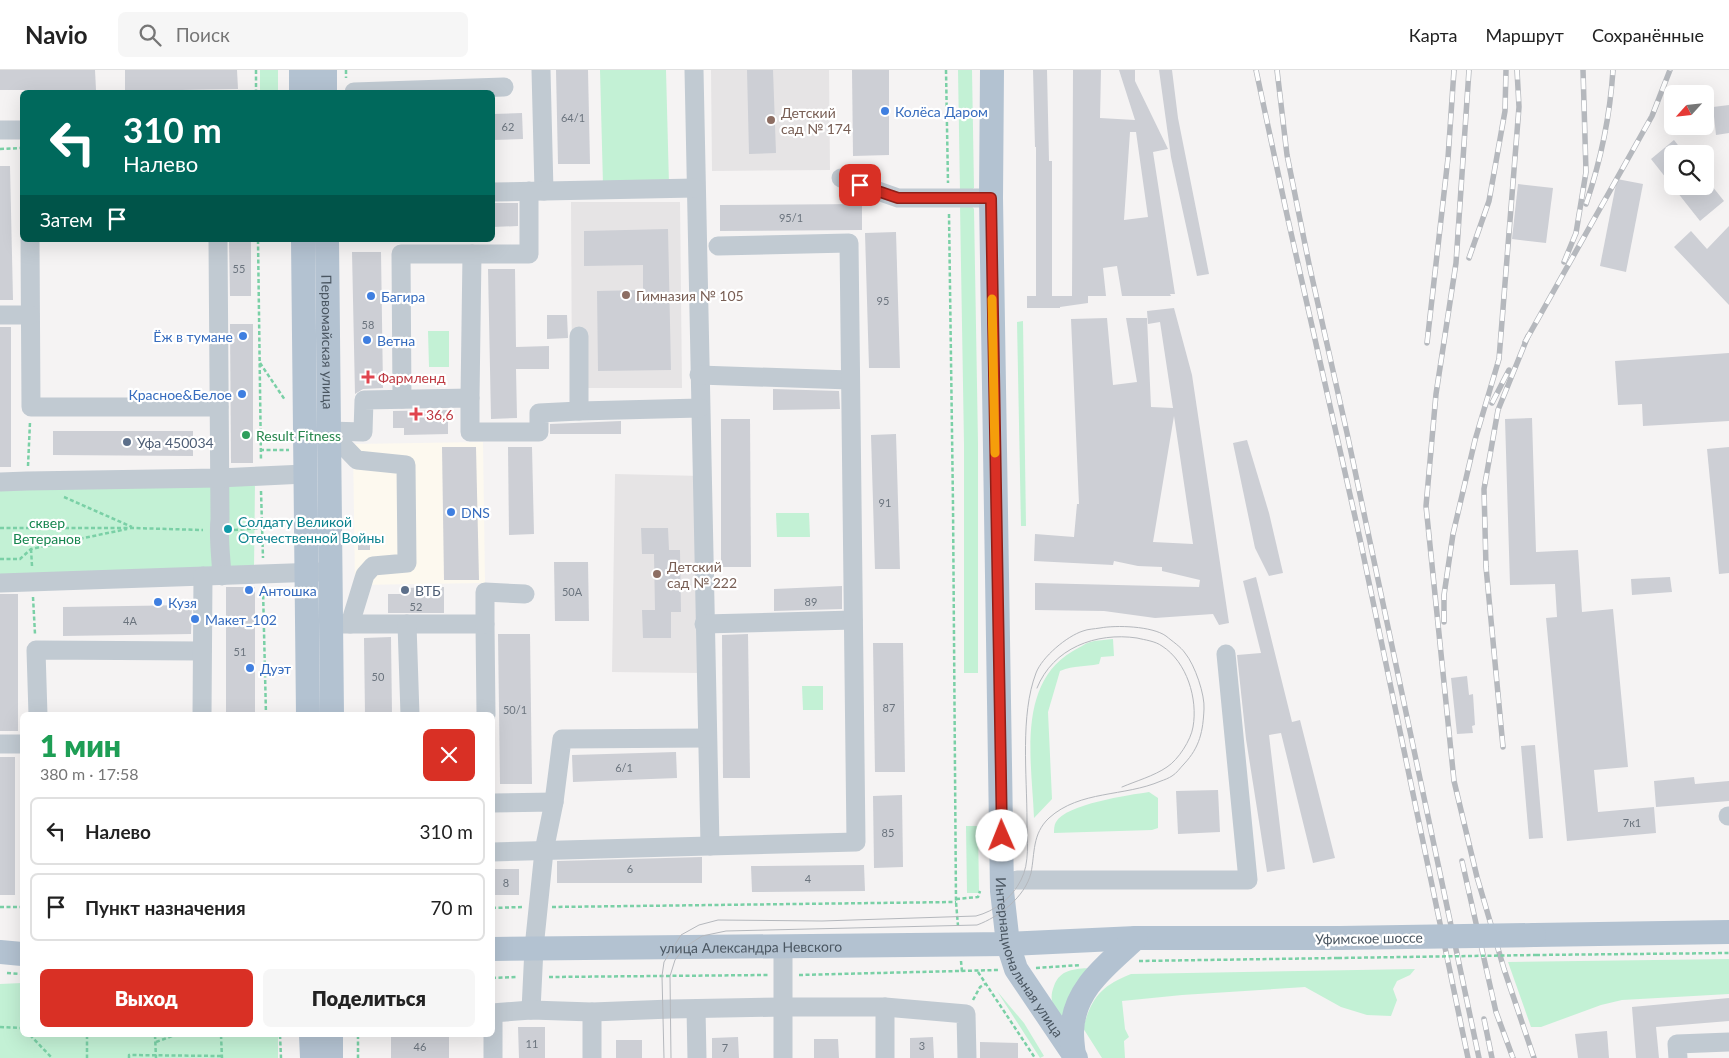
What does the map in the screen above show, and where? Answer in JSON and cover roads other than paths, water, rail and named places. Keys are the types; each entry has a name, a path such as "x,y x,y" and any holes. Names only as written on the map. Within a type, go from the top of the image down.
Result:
{"main road":[{"path":"301,70 301,90"},
{"path":"325,70 325,90"},
{"name":"Интернациональная улица","path":"992,70 991,198 1002,891 1008,944 1016,969 1075,1057"},
{"name":"Первомайская улица","path":"303,242 308,712"},
{"name":"Первомайская улица","path":"327,242 331,571 341,624 332,712"},
{"name":"Уфимское шоссе","path":"1008,944 1136,938 1339,948 1535,945 1729,932"},
{"path":"1075,1057 1072,1032 1075,1008 1082,992 1108,963 1136,938"},
{"name":"улица Александра Невского","path":"495,949 1008,944"},
{"path":"0,952 20,954"},
{"path":"312,1037 312,1058"},
{"path":"331,1037 331,1058"}],"street":[{"path":"402,399 401,254 529,254 537,191 541,70"},
{"path":"694,70 710,846"},
{"path":"414,90 504,87"},
{"path":"0,130 20,130"},
{"path":"841,178 898,198 991,198"},
{"path":"495,192 695,188"},
{"path":"30,242 31,407 219,407"},
{"path":"202,712 202,651 212,576 221,542 219,530 218,242"},
{"path":"495,852 856,842 849,243 718,246"},
{"path":"472,254 470,432 539,432 539,413 700,408"},
{"path":"0,315 30,315"},
{"path":"578,336 579,411"},
{"path":"699,375 850,380"},
{"path":"329,432 363,432 364,400 470,398"},
{"path":"329,432 357,460 406,465 406,563 373,566 365,575 341,624 484,624"},
{"path":"0,482 27,480 220,478 305,474"},
{"path":"0,583 331,571"},
{"path":"486,712 485,592 525,594"},
{"path":"704,624 853,620"},
{"path":"407,624 410,712"},
{"path":"38,712 36,650 202,651"},
{"path":"1017,880 1248,880 1226,654"},
{"path":"531,1010 534,948 544,851 554,802 562,739 707,738"},
{"path":"0,744 20,744"},
{"path":"495,803 554,802"},
{"path":"783,946 783,1058"},
{"path":"885,1007 885,1058"},
{"path":"495,1014 531,1010 592,1012 696,1008 885,1007 966,1014 967,1058"},
{"path":"696,1008 697,1058"},
{"path":"592,1012 592,1058"},
{"path":"493,1037 493,1058"},
{"path":"1678,1058 1677,1044 1729,1042"}],"tram line":[{"path":"664,1058 662,976 664,962 681,935 699,925 718,920 822,921 976,916 990,911 1013,893 1024,873 1027,859 1026,726 1031,690 1036,673 1044,660 1070,637 1087,630 1107,627 1143,628 1166,636 1179,646 1189,658 1196,672 1204,703 1201,732 1197,745 1189,758 1167,779 1132,790 1088,798 1061,809 1049,818 1037,837 1028,882 1010,905 994,917 977,925 726,931 702,936 685,947 675,960 670,976 671,1058"},
{"path":"1037,688 1044,674 1065,653 1078,646 1106,638 1137,638 1153,642 1162,646 1178,661 1189,682 1194,705 1193,727 1190,738 1180,755 1167,767 1151,776 1122,787"}],"railway":[{"path":"1256,70 1360,539 1468,1058"},
{"path":"1277,70 1287,155 1309,264 1347,433 1479,1058"},
{"path":"1427,343 1448,158 1454,70"},
{"path":"1469,70 1456,263 1436,394 1426,506 1454,781 1477,877 1504,969 1534,1058"},
{"path":"1469,258 1489,201 1505,111 1506,70"},
{"path":"1444,622 1444,595 1453,534 1475,440 1499,359 1519,107 1517,70"},
{"path":"1564,262 1576,233 1586,172 1583,70"},
{"path":"1586,204 1604,138 1613,70"},
{"path":"1525,342 1652,116 1670,70"},
{"path":"1503,747 1486,567 1484,489 1498,410 1528,336"},
{"path":"1492,403 1509,370"},
{"path":"1462,861 1496,1012 1513,1058"},
{"path":"1484,1019 1492,1058"}],"place":[{"name":"Колёса Даром","path":"885,111"},
{"name":"Детский сад № 174","path":"771,120"},
{"name":"Гимназия № 105","path":"626,295"},
{"name":"Багира","path":"371,296"},
{"name":"Ёж в тумане","path":"243,336"},
{"name":"Ветна","path":"367,340"},
{"name":"Фармленд","path":"368,377"},
{"name":"Красное&Белое","path":"242,394"},
{"name":"36,6","path":"416,414"},
{"name":"Result Fitness","path":"246,435"},
{"name":"Уфа 450034","path":"127,442"},
{"name":"DNS","path":"451,512"},
{"name":"Солдату Великой Отечественной Войны","path":"228,529"},
{"name":"Детский сад № 222","path":"657,574"},
{"name":"Антошка","path":"249,590"},
{"name":"ВТБ","path":"405,590"},
{"name":"Кузя","path":"158,602"},
{"name":"Макет_102","path":"195,619"},
{"name":"Дуэт","path":"250,668"}],"park label":[{"name":"сквер Ветеранов","path":"47,530"}]}
